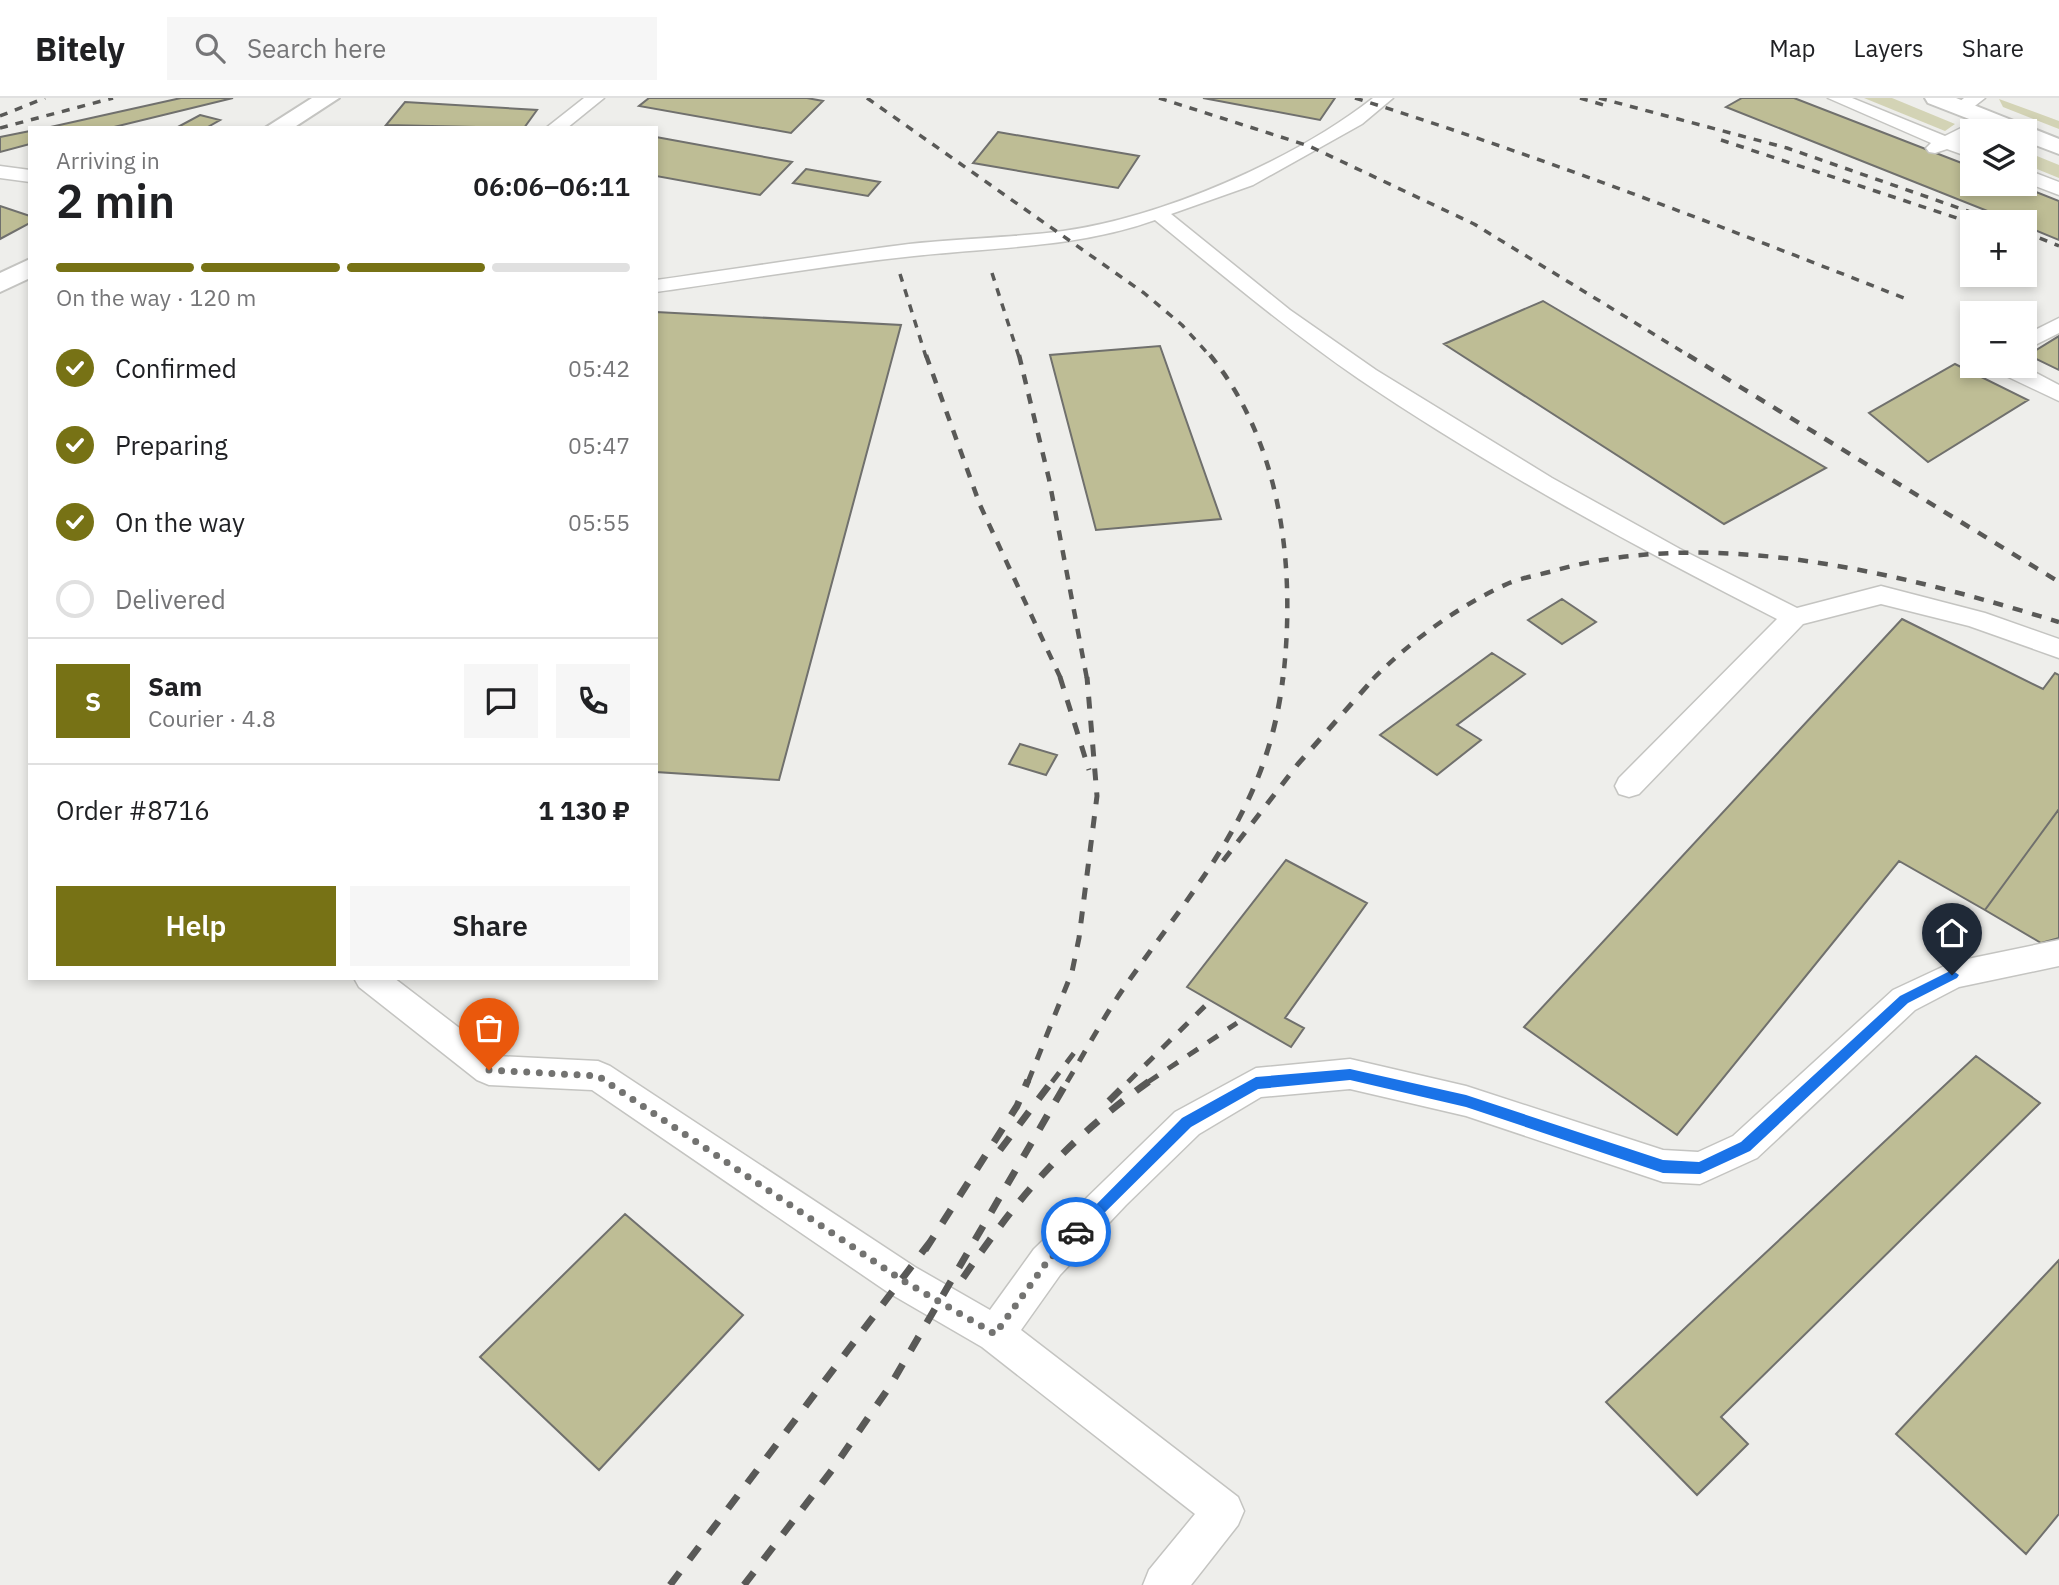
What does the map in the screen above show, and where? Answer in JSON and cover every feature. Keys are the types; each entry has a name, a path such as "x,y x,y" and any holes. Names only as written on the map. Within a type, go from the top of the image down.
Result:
{"street":[{"path":"279,126 328,98"},
{"path":"1936,98 1969,103 1990,119"},
{"path":"2037,138 2059,147"},
{"path":"0,284 28,268"}],"lane":[{"path":"558,126 595,98"},
{"path":"658,286 912,250 1063,237 1123,225 1246,181 1356,120 1384,98"},
{"path":"1836,98 1938,147 1960,151"},
{"path":"1938,147 1960,136"},
{"path":"0,172 28,176"},
{"path":"2037,180 2059,189"},
{"path":"1159,214 1283,314 1368,375 1544,483 1671,555 1794,617"},
{"path":"2037,337 2059,324"},
{"path":"2028,378 2059,394"},
{"path":"1629,786 1794,617 1881,595 1976,619 2059,649"},
{"path":"995,1334 1047,1262 1113,1192 1186,1122 1256,1083 1350,1074 1466,1101 1663,1166 1700,1168 1745,1147 1904,1000 1952,975 2059,953"},
{"path":"373,980 489,1070 598,1076 902,1280 995,1334 1224,1511 1164,1585"}],"green space":[{"path":"1864,98 1892,98 1955,124 1945,131"},
{"path":"1999,99 2059,121 2059,129 2037,119 2003,107"},
{"path":"2037,156 2059,165 2059,178 2037,169"}],"building":[{"path":"181,98 233,98 118,126 55,126"},
{"path":"649,98 807,98 823,101 791,133 639,106"},
{"path":"1203,98 1335,98 1320,120"},
{"path":"1742,98 1794,98 1960,162 1960,196 2037,196 2037,192 2059,201 2059,240 2037,231 2037,210 1985,210 1726,107"},
{"path":"405,102 537,110 525,126 386,125"},
{"path":"200,115 220,120 210,126 180,126"},
{"path":"28,131 28,145 0,152 0,137"},
{"path":"998,132 1139,156 1118,188 973,163"},
{"path":"658,137 792,162 760,195 658,176"},
{"path":"806,169 880,182 868,196 793,183"},
{"path":"0,206 28,215 28,224 0,239"},
{"path":"1543,301 1826,468 1724,524 1444,344"},
{"path":"658,312 901,325 779,780 658,772"},
{"path":"2059,336 2059,370 2037,359 2037,349"},
{"path":"1160,346 1221,519 1096,530 1050,355"},
{"path":"1955,364 1960,366 1960,378 1983,378 2028,400 1928,462 1869,413"},
{"path":"1562,599 1596,622 1562,644 1528,620"},
{"path":"1902,619 2043,689 2055,673 2059,675 2059,809 1985,910 1899,861 1677,1135 1524,1027"},
{"path":"1492,653 1525,674 1457,725 1481,740 1437,775 1380,735"},
{"path":"1020,744 1057,755 1046,775 1009,764"},
{"path":"2059,809 2059,938 2041,943 1985,910"},
{"path":"1286,860 1367,903 1285,1018 1304,1028 1291,1047 1187,987"},
{"path":"1976,1056 2040,1103 1721,1417 1748,1444 1697,1495 1606,1402"},
{"path":"625,1214 743,1315 599,1470 480,1357"},
{"path":"2059,1260 2059,1514 2026,1554 1896,1434"}],"railway":[{"path":"0,116 45,98"},
{"path":"0,128 113,98"},
{"path":"867,98 1144,293 1182,325 1211,357"},
{"path":"1159,98 1309,146 1474,224 1691,357"},
{"path":"1355,98 1565,169 1909,300"},
{"path":"1580,98 1607,106"},
{"path":"1599,98 1787,148 1965,210"},
{"path":"1721,140 1960,219"},
{"path":"2037,237 2059,246"},
{"path":"992,273 1019,357"},
{"path":"900,274 926,357"},
{"path":"926,355 980,505 1061,679"},
{"path":"1019,355 1049,479 1087,679"},
{"path":"1210,355 1234,390 1254,427 1268,467 1278,509 1285,551 1287,594 1283,679"},
{"path":"1688,355 2059,582"},
{"path":"1374,678 1436,625 1488,593 1524,578 1615,558 1678,553 1743,554 1808,561 1937,587 2059,622"},
{"path":"1060,677 1089,770"},
{"path":"1028,1082 1072,972 1079,938 1097,796 1087,677"},
{"path":"1067,1082 1120,994 1227,840 1263,765 1275,723 1283,677"},
{"path":"1223,861 1298,764 1374,678"},
{"path":"1128,1082 1207,1004"},
{"path":"1151,1080 1237,1023"},
{"path":"1052,1082 1074,1053"},
{"path":"925,1250 1017,1106 1028,1080"},
{"path":"1000,1150 1053,1080"},
{"path":"744,1585 832,1470 890,1386 1068,1080"},
{"path":"963,1278 1005,1220 1047,1170 1094,1125 1151,1080"},
{"path":"1109,1101 1128,1082"},
{"path":"670,1585 930,1242"}],"way so far":[{"path":"489,1070 598,1076 902,1280 995,1334 1047,1262 1076,1232"}],"route":[{"path":"1076,1232 1113,1192 1186,1122 1256,1083 1350,1074 1466,1101 1663,1166 1700,1168 1745,1147 1904,1000 1952,975"}]}
